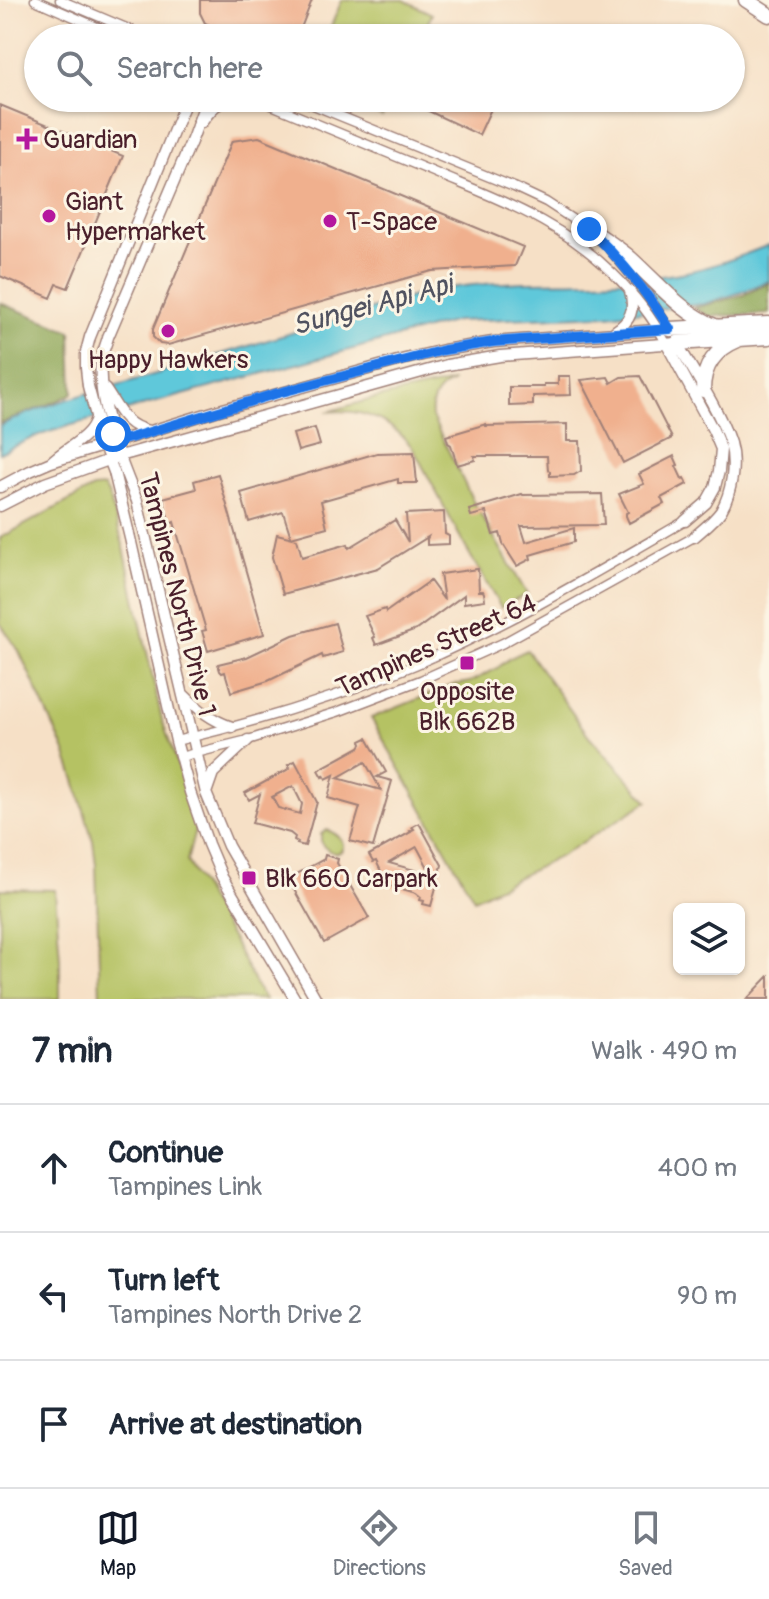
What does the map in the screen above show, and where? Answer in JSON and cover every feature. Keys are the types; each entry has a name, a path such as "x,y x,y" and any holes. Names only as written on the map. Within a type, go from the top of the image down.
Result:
{"highway":[{"path":"746,0 769,13"},
{"path":"589,229 609,242 636,271 688,313 717,327"},
{"path":"667,332 769,324"},
{"path":"667,332 742,339 769,337"},
{"path":"703,390 708,366 725,346 742,339"}],"street":[{"path":"35,0 90,24"},
{"path":"60,0 117,24"},
{"name":"Tampines North Drive 1","path":"180,112 90,337 86,368 88,386 114,472 180,757 208,844 222,877 295,999"},
{"name":"Tampines North Drive 1","path":"202,112 101,358 101,384 115,442 137,501 206,793 228,846 316,999"},
{"path":"193,137 209,112"},
{"path":"288,112 529,213 568,237 612,272 649,316 667,332 703,390 731,445 731,485 721,511 694,537"},
{"path":"330,112 514,187 546,202 589,229"},
{"path":"636,271 721,449 715,487 706,503 685,521"},
{"path":"614,332 631,316 633,301 630,291"},
{"path":"99,314 113,327"},
{"path":"0,487 51,462 115,442 278,393 444,350 493,342 614,332 667,332"},
{"path":"0,506 45,483 120,456 388,380 479,359 546,352 667,332"},
{"path":"444,350 469,351 479,359"},
{"path":"101,384 125,420 138,429 151,432"},
{"path":"51,462 90,431 96,416"},
{"name":"Tampines Street 64","path":"176,741 330,697 416,664 557,595 685,521"},
{"name":"Tampines Street 64","path":"180,757 337,712 421,680 503,643 694,537"},
{"path":"182,692 215,722 232,727"},
{"path":"206,793 213,773 248,740"}],"green space":[{"path":"342,0 404,0 432,14 427,24 332,24"},
{"path":"769,283 769,314 709,316 694,308 743,295"},
{"path":"0,303 71,331 73,393 0,424"},
{"path":"453,382 436,396 432,417 473,501 527,594 501,608 413,448 395,430 375,418 352,412 327,412"},
{"path":"104,487 124,548 162,720 197,822 187,861 265,999 100,999 93,841 64,749 19,651 0,623 0,538 93,488"},
{"path":"527,650 589,736 648,801 559,857 474,899 371,718 453,685 470,682"},
{"path":"327,830 341,840 343,845 339,852 328,850 321,843 321,834"},
{"path":"0,889 55,890 60,999 0,999"}],"water":[{"path":"769,245 769,281 704,304 607,315 456,321 68,426 0,453 0,426 38,410 424,293 486,284 612,280 675,274 711,266"}],"building":[{"path":"200,0 312,0 303,24 207,24 200,13"},
{"name":"Giant Hypermarket","path":"0,105 123,156 68,288 57,284 51,298 0,276"},
{"path":"431,112 490,112 479,135"},
{"name":"T-Space","path":"259,137 523,247 515,266 432,271 168,345 160,344 153,337 153,329 232,141"},
{"path":"558,376 570,376 571,395 533,396 533,405 509,406 509,387 558,384"},
{"path":"640,376 672,438 623,463 581,380 608,377 611,383 621,377"},
{"path":"486,424 567,424 567,441 580,441 581,471 574,475 550,476 547,456 474,456 475,460 457,465 446,436"},
{"path":"315,428 320,445 298,451 293,434"},
{"path":"414,452 417,483 398,483 398,479 321,501 327,527 291,537 283,512 249,522 241,493 377,453"},
{"path":"674,456 682,479 687,484 661,498 664,504 629,523 628,512 619,494 644,484 639,474"},
{"path":"218,474 264,634 208,651 202,631 206,630 174,522 170,524 163,498 196,489 194,481"},
{"path":"522,494 602,494 604,525 521,526 526,542 574,528 574,542 530,555 531,559 517,566 500,533 493,535 486,512 471,516 469,510"},
{"path":"444,512 445,534 449,536 449,544 427,545 428,537 378,568 283,594 272,557 277,534 297,539 302,557 348,544 349,548 395,520 408,542 406,514"},
{"path":"478,569 479,591 483,591 485,600 464,603 464,595 416,630 376,645 365,616 385,609 386,612 430,581 444,600 440,574"},
{"path":"335,623 343,652 323,658 322,655 268,681 231,692 225,672 220,671 218,664 247,657 293,635"},
{"path":"367,738 386,772 377,777 392,781 373,847 350,841 360,807 328,798 334,775 326,779 318,770 360,747 361,741","holes":["365,762 381,790 337,778"]},
{"path":"295,761 317,802 305,846 297,844 290,833 252,823 260,794 249,800 245,793 287,770 288,765","holes":["293,786 302,804 300,814 278,808 272,797"]},
{"path":"419,823 442,865 431,906 423,904 424,901 416,893 378,882 381,871 369,855 411,832 412,827","holes":["417,847 432,875 389,863"]},
{"path":"325,855 338,859 337,863 369,918 324,943 288,879 324,859"},
{"path":"769,976 769,999 747,999"}],"place":[{"name":"Guardian","path":"27,139"},
{"name":"Giant Hypermarket","path":"49,216"},
{"name":"T-Space","path":"330,221"},
{"name":"Happy Hawkers","path":"168,331"},
{"name":"Opposite Blk 662B","path":"467,663"},
{"name":"Blk 660 Carpark","path":"249,878"}],"route":[{"path":"113,434 115,442 278,393 444,350 493,342 670,329 641,287 589,229"}],"water label":[{"name":"Sungei Api Api","path":"372,304"}]}
